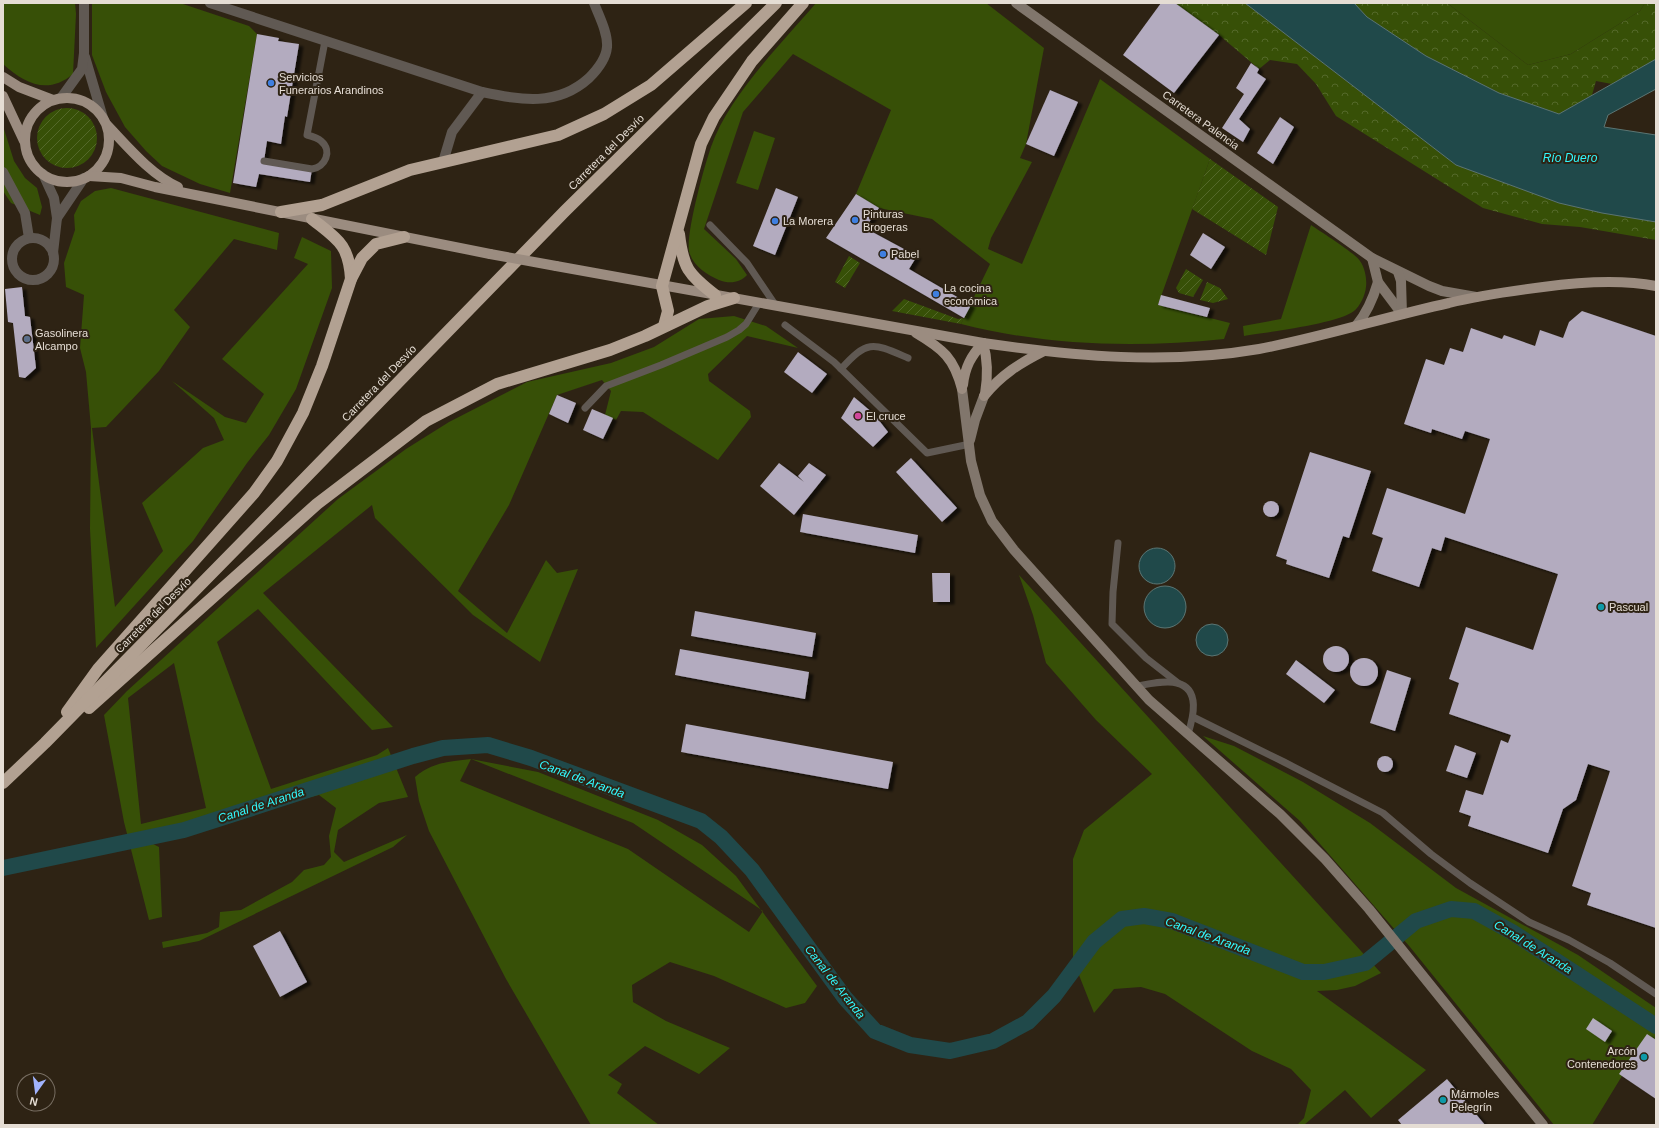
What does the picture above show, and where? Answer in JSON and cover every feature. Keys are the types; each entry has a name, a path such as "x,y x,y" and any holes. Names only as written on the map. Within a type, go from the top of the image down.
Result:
{"highway":[{"path":"281,212 322,204 410,170 558,135 604,114 651,85 746,3"},
{"name":"Carretera del Desvío","path":"3,783 34,754 565,210 776,3"},
{"path":"664,326 668,311 662,286 701,144 714,117 752,61 803,3"},
{"path":"312,219 340,241 350,263 351,279"},
{"path":"679,227 683,260 695,279 715,295"},
{"path":"44,743 98,669 254,494 277,461 303,413 322,366 351,279 362,258 376,244 404,237"},
{"path":"34,754 134,670 318,504 426,421 497,384 610,350 645,336 708,306 734,298"}],"main road":[{"path":"3,77 25,90 57,99 73,98 85,102 95,109 152,170 168,183 193,194"},
{"path":"3,96 25,145 28,157 34,167 53,180 64,182 76,181 87,177 98,168 105,159 108,148 109,136 105,121"},
{"path":"25,145 26,131 31,118 40,107 57,99"},
{"path":"87,177 121,178 312,219 466,249 662,286 983,343 1044,351 1119,358 1182,358 1259,349 1476,297 1568,284 1619,282 1656,286"},
{"path":"911,330 938,346 957,371 962,389"},
{"path":"962,389 965,369 972,355 983,343"},
{"path":"983,343 986,353 988,372 984,396"},
{"path":"984,396 995,382 1010,370 1044,351"}],"street":[{"path":"57,99 74,82 82,69 84,53 84,3"},
{"path":"210,3 482,92 513,98 549,99 579,87 599,69 607,47 604,28 594,3"},
{"name":"Carretera Palencia","path":"1016,3 1372,258 1398,272 1442,291 1476,297"},
{"path":"84,53 105,121"},
{"path":"443,162 452,132 482,92"},
{"path":"3,172 25,213 34,238"},
{"path":"43,174 54,198 57,218 56,229 53,253 54,265 46,276 33,281 20,277 12,266 13,251 16,245 34,238 46,237 56,229"},
{"path":"57,218 87,177"},
{"path":"34,238 45,241 53,253"},
{"path":"1372,258 1378,282 1402,314"},
{"path":"1398,272 1401,281 1402,314"},
{"path":"1356,326 1366,314 1378,282"},
{"path":"962,389 964,418 970,444 971,461 980,495 992,521 1014,550 1137,686 1188,734 1280,814 1325,859 1393,939 1543,1125"},
{"path":"970,444 975,420 984,396"}],"lane":[{"path":"264,161 312,169 319,168 324,164 327,156 326,147 321,140 307,135 325,40"},
{"path":"710,225 747,262 776,306"},
{"path":"586,408 606,386 720,340 739,330 746,324 758,303"},
{"path":"785,325 812,344 841,369 927,453 970,444"},
{"path":"841,369 862,348 872,346 885,349 908,358"},
{"path":"1118,543 1113,592 1112,624 1146,658 1190,691 1193,700 1193,717 1188,734"},
{"path":"1137,686 1163,682 1178,683"},
{"path":"1193,717 1383,813 1431,854 1470,883 1529,922 1569,940 1610,963 1656,994"}],"green space":[{"path":"3,3 75,3 76,14 73,74 55,84 37,84 20,77 3,64"},
{"path":"92,3 180,3 249,26 257,34 230,193 200,184 162,166 146,151 125,127 106,92 92,55"},
{"path":"816,3 986,3 1044,48 1026,144 1020,158 1032,162 991,238 988,249 1022,264 1100,79 1210,159 1158,305 1230,323 1224,339 1158,344 1092,343 1026,337 961,324 990,264 932,219 879,208 856,194 891,110 793,54 743,112 704,229 736,259 747,275 741,280 727,282 714,278 701,269 693,261 689,251 690,230 704,169 719,128 742,90"},
{"path":"1175,3 1245,3 1456,165 1559,203 1602,213 1656,222 1656,240 1580,227 1542,224 1483,208 1336,116 1316,84 1297,64 1270,60 1259,69 1219,35"},
{"path":"1354,3 1447,3 1528,65 1571,54 1640,11 1645,3 1656,3 1656,59 1612,84 1596,81 1592,95 1559,114 1499,93 1426,56 1367,17"},
{"path":"1447,3 1645,3 1640,11 1571,54 1528,65"},
{"path":"61,108 73,108 84,113 92,121 97,132 95,150 84,163 73,168 61,168 50,163 42,155 37,144 37,132 42,121 50,113"},
{"path":"3,126 14,161 25,178 37,188 42,207 40,215 11,203 3,191"},
{"path":"754,131 775,138 758,190 736,183"},
{"path":"1210,159 1278,207 1266,255 1192,209"},
{"path":"111,188 279,233 277,250 234,239 174,310 190,327 159,371 106,427 92,428 115,607 163,551 142,503 203,448 224,440 214,418 172,381 225,417 246,423 264,394 222,359 308,264 294,258 302,237 331,251 332,288 296,389 269,435 247,463 193,541 96,648 90,529 91,428 86,372 80,348 84,295 66,287 64,263 75,230 74,215 81,201 95,191"},
{"path":"1311,225 1357,257 1362,264 1366,277 1366,284 1365,294 1360,304 1354,311 1333,320 1302,327 1244,336 1243,326 1281,319"},
{"path":"849,256 860,263 845,288 835,282"},
{"path":"1186,269 1203,280 1193,297 1179,293 1176,288"},
{"path":"1207,282 1220,288 1228,299 1213,303 1200,300"},
{"path":"904,299 958,319 964,318 961,324 892,311"},
{"path":"734,316 766,326 798,348 747,336 708,374 709,381 750,411 751,417 718,460 643,412 621,411 616,420 605,415 611,391 602,380 557,395 509,505 458,591 507,633 546,560 557,573 578,569 540,662 473,615 375,518 372,505 263,593 393,727 372,730 258,609 217,642 271,789 377,755 388,748 408,797 379,803 338,830 334,852 344,862 407,835 393,847 199,941 163,948 162,942 207,933 219,927 220,912 241,910 292,882 304,870 324,865 331,857 329,836 336,808 319,795 282,804 209,829 145,840 159,847 162,917 149,920 124,822 104,715 127,691 338,499 406,449 449,422 527,382 611,363 654,347 699,319","holes":["174,663 206,808 141,824 128,698"]},
{"path":"1019,575 1381,973 1355,986 1337,990 1317,991 1426,1070 1371,1118 1345,1090 1304,1125 1297,1125 1304,1118 1311,1090 1291,1069 1252,1051 1165,994 1141,987 1114,989 1094,1013 1073,960 1073,859 1084,830 1152,774 1096,720 1046,663 1033,615"},
{"path":"1203,736 1234,746 1303,782 1370,823 1456,888 1578,955 1656,1008 1656,1040 1620,1074 1622,1076 1592,1125 1554,1125 1410,947 1300,821"},
{"path":"471,759 460,781 628,849 749,932 762,912 817,986 805,1003 786,1008 714,976 670,962 632,985 633,1002 666,1021 730,1048 699,1074 645,1046 608,1075 622,1084 617,1093 659,1125 591,1125 506,979 429,831 419,801 415,777 421,772 428,768 448,762"},
{"path":"471,759 538,772 658,820 702,845 736,876 761,909 633,823"}],"water":[{"name":"Río Duero","path":"1245,3 1354,3 1367,17 1426,56 1499,93 1559,114 1656,59 1656,89 1608,115 1604,127 1656,135 1656,222 1602,213 1559,203 1456,165"},
{"path":"1161,548 1170,553 1174,559 1174,573 1170,579 1161,584 1153,584 1144,579 1140,573 1139,562 1144,553 1150,549"},
{"path":"1165,586 1180,592 1186,607 1180,622 1165,628 1150,622 1144,607 1150,592"},
{"path":"1212,624 1223,629 1228,640 1223,651 1212,656 1201,651 1196,640 1201,629"}],"building":[{"path":"1161,3 1175,3 1219,35 1174,93 1123,55"},
{"name":"Servicios Funerarios Arandinos","path":"257,34 279,38 278,41 299,44 281,144 267,141 264,161 312,169 310,182 259,174 256,187 233,183"},
{"path":"1251,63 1259,69 1257,73 1266,79 1239,119 1250,129 1243,142 1222,128 1244,94 1236,88"},
{"path":"1050,90 1078,102 1054,156 1026,144"},
{"path":"1280,117 1294,127 1273,164 1257,153"},
{"name":"La Morera","path":"776,188 798,197 775,255 753,246"},
{"path":"856,194 879,208 865,228 917,256 909,269 971,305 964,318 826,238"},
{"path":"1203,233 1225,247 1211,269 1190,255"},
{"path":"22,287 25,316 30,317 36,368 25,378 19,377 13,323 8,322 5,289"},
{"path":"1161,295 1210,308 1207,317 1158,305"},
{"name":"Pascual","path":"1582,311 1656,336 1656,928 1587,905 1591,893 1572,886 1610,771 1588,764 1576,800 1563,809 1548,853 1468,826 1471,816 1459,812 1466,790 1483,795 1501,740 1508,743 1511,735 1449,714 1459,683 1449,679 1466,627 1533,650 1558,574 1445,537 1441,551 1432,548 1419,587 1372,571 1383,538 1372,534 1387,488 1465,514 1490,439 1465,431 1462,439 1432,429 1431,433 1404,424 1426,359 1444,365 1450,348 1463,352 1471,328 1502,339 1504,335 1535,346 1540,330 1563,338 1569,322"},
{"path":"798,352 827,374 812,393 784,372"},
{"path":"557,395 576,403 568,423 549,414"},
{"path":"854,397 874,414 888,432 873,447 841,418"},
{"path":"592,409 613,418 603,439 583,430"},
{"path":"1310,452 1371,471 1349,538 1343,536 1329,578 1286,564 1287,560 1276,556"},
{"path":"911,458 957,508 942,522 896,472"},
{"path":"779,463 804,482 798,476 809,463 826,475 794,515 760,486"},
{"path":"1268,501 1274,501 1279,506 1277,515 1274,517 1268,517 1263,512 1263,506"},
{"path":"803,514 918,535 915,553 800,532"},
{"path":"932,573 950,573 950,602 933,602"},
{"path":"695,611 816,633 812,657 691,636"},
{"path":"1336,646 1345,650 1349,659 1345,668 1336,672 1327,668 1323,659 1327,650"},
{"path":"680,649 809,672 805,699 675,675"},
{"path":"1364,658 1374,662 1378,672 1374,682 1364,686 1354,682 1350,672 1354,662"},
{"path":"1296,660 1335,690 1324,703 1286,674"},
{"path":"1387,670 1411,678 1395,731 1370,723"},
{"path":"686,724 893,762 888,789 681,752"},
{"path":"1455,745 1476,753 1467,778 1446,771"},
{"path":"1382,756 1388,756 1393,761 1391,770 1388,772 1382,772 1377,767 1377,761"},
{"path":"280,931 307,982 280,997 253,946"},
{"path":"1593,1018 1612,1031 1605,1042 1586,1029"},
{"name":"Arcón Contenedores","path":"1647,1034 1656,1040 1656,1099 1619,1074"},
{"name":"Mármoles Pelegrín","path":"1447,1079 1485,1125 1402,1125 1398,1120"}],"waterway":[{"name":"Canal de Aranda","path":"3,868 184,830 413,756 443,748 488,745 531,758 701,821 721,837 752,870 845,998 875,1031 910,1045 950,1051 993,1041 1028,1022 1054,996 1094,942 1122,919 1144,916 1172,921 1303,972 1324,972 1365,963 1416,921 1451,909 1474,911 1512,932 1656,1026"}],"place":[{"name":"Servicios Funerarios Arandinos","path":"271,83"},
{"name":"Pinturas Brogeras","path":"855,220"},
{"name":"La Morera","path":"775,221"},
{"name":"Pabel","path":"883,254"},
{"name":"La cocina económica","path":"936,294"},
{"name":"Gasolinera Alcampo","path":"27,339"},
{"name":"El cruce","path":"858,416"},
{"name":"Pascual","path":"1601,607"},
{"name":"Arcón Contenedores","path":"1644,1057"},
{"name":"Mármoles Pelegrín","path":"1443,1100"}]}
